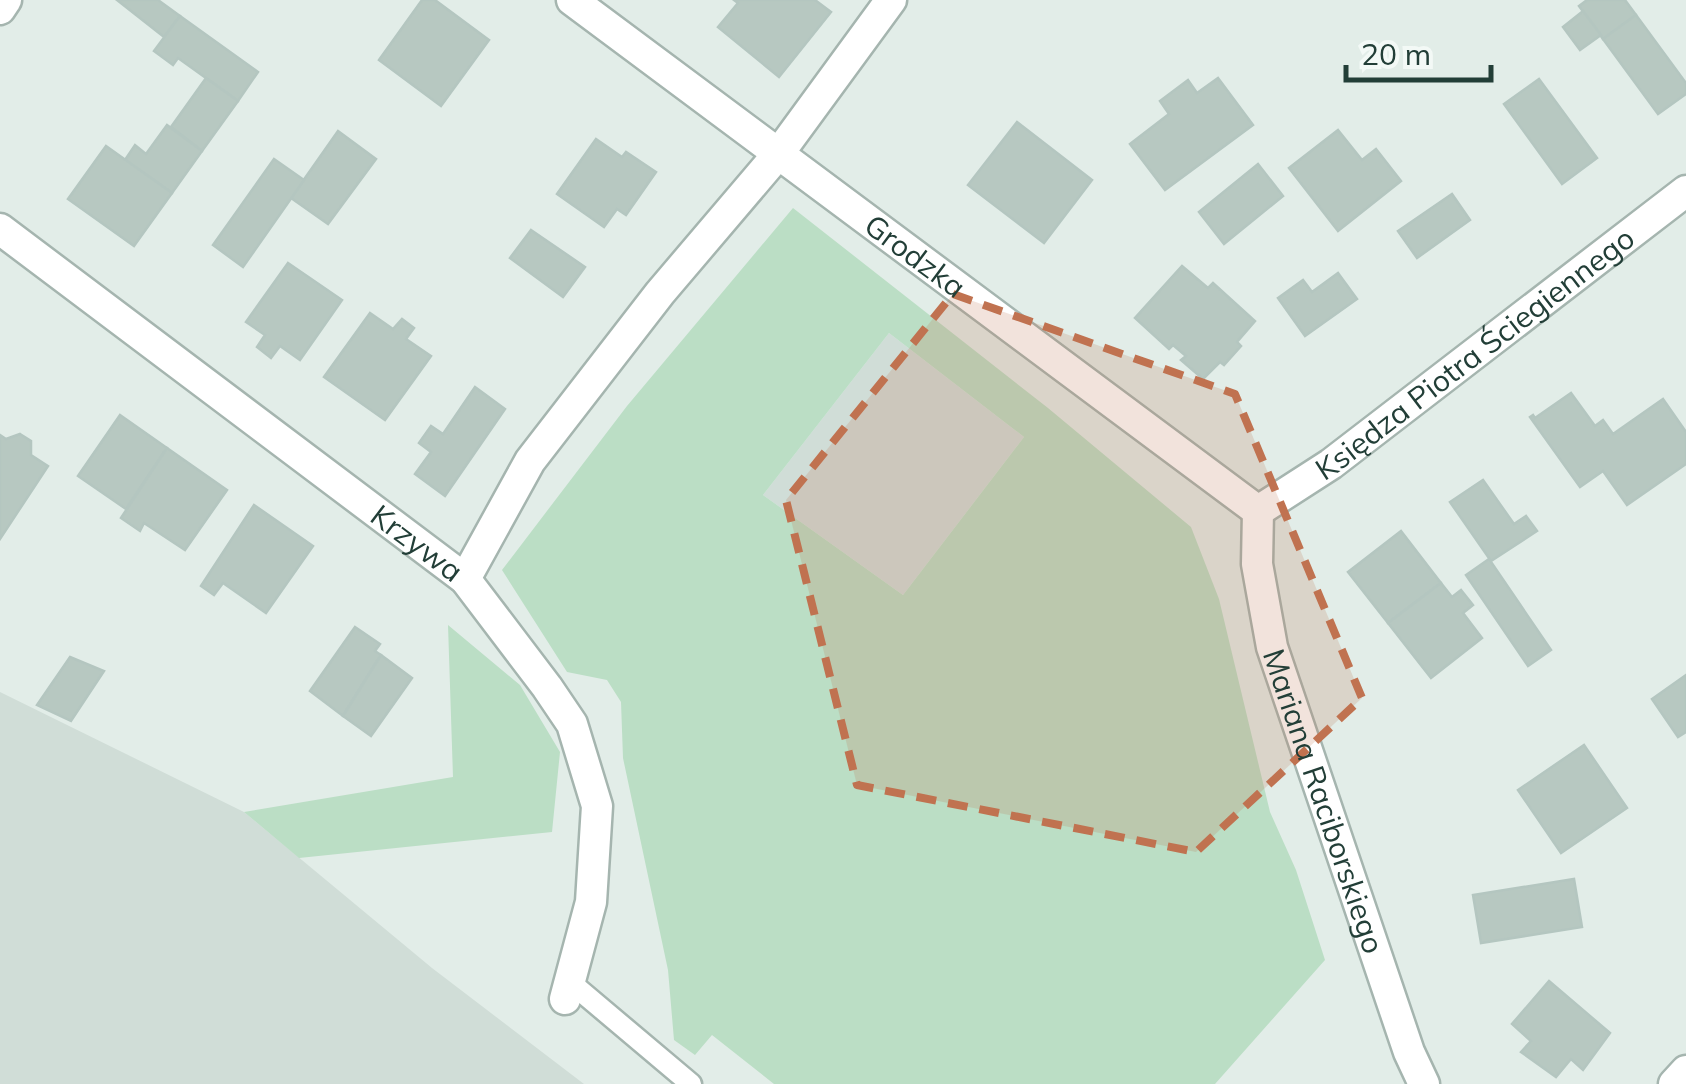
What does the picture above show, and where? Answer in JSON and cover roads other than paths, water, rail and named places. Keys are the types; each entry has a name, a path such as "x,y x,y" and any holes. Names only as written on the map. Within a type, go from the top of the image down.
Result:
{"street":[{"path":"0,8 6,0"},
{"name":"Grodzka","path":"572,0 1258,511"},
{"path":"466,579 530,462 660,293 779,153 891,0"},
{"name":"Księdza Piotra Ściegiennego","path":"1258,511 1330,464 1686,191"},
{"name":"Krzywa","path":"0,229 466,579 572,724 597,806 591,902 568,991"},
{"name":"Mariana Raciborskiego","path":"1258,511 1257,564 1272,647 1333,836 1409,1052 1424,1084"},
{"path":"1674,1084 1686,1070"}],"lane":[{"path":"568,991 690,1084"}]}
